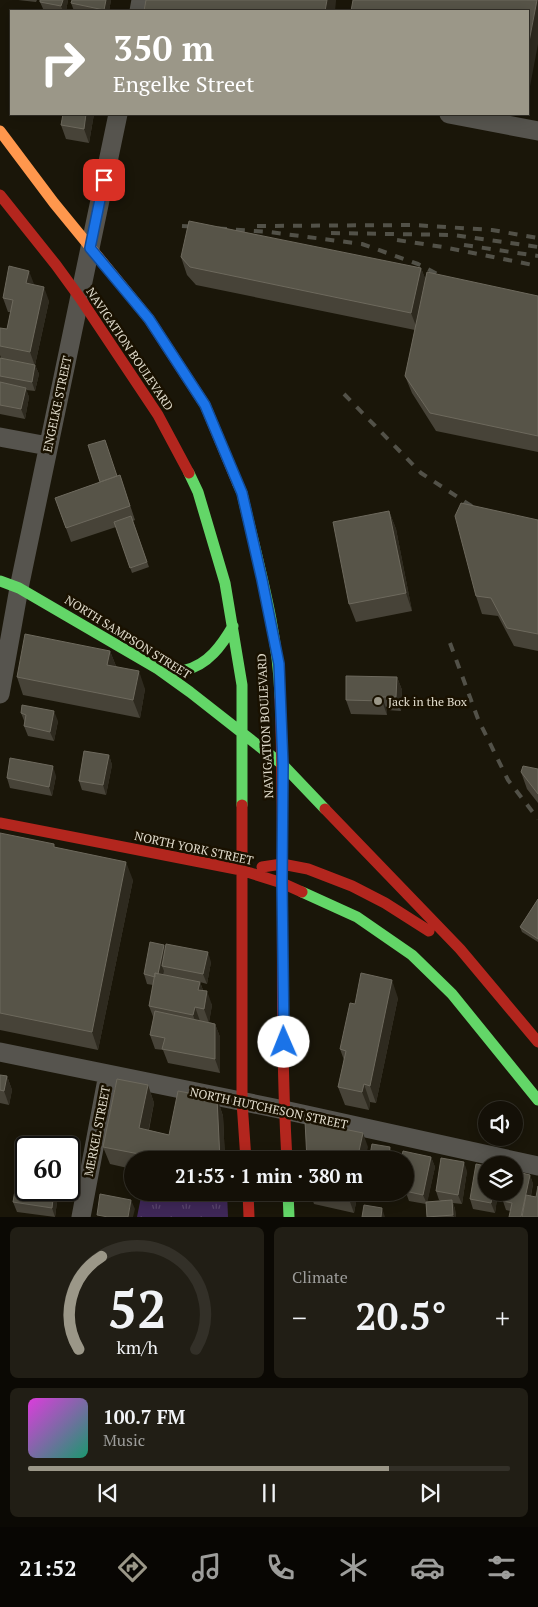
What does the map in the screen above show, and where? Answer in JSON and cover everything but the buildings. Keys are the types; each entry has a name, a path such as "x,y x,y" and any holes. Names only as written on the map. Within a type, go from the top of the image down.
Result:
{"main road":[{"name":"NAVIGATION BOULEVARD","path":"0,130 136,310 149,319 205,405 226,466 238,494 262,580 279,664 283,765 284,1110 286,1151"},
{"path":"0,152 12,147"},
{"name":"NAVIGATION BOULEVARD","path":"0,195 103,325 158,414 178,452 197,482 205,502 225,584 242,685 242,1102 245,1151"},
{"name":"NORTH SAMPSON STREET","path":"0,581 19,588 158,668 283,765"},
{"path":"158,668 185,670 204,662 216,652 233,626"},
{"path":"283,765 460,949 538,1042"},
{"name":"NORTH YORK STREET","path":"0,823 241,870 282,883 356,917 412,955 452,994 538,1100"},
{"path":"241,870 282,864 308,869 352,886 385,903 460,949"},
{"path":"388,939 436,962"},
{"path":"490,1002 508,1005"},
{"path":"518,1075 538,1093"},
{"path":"248,1201 249,1217"},
{"path":"288,1201 289,1217"}],"street":[{"name":"ENGELKE STREET","path":"0,694 19,588 118,115"},
{"path":"453,115 538,131"},
{"path":"0,436 48,446"},
{"name":"NORTH HUTCHESON STREET","path":"0,1052 284,1110 538,1166"},
{"name":"MERKEL STREET","path":"81,1217 108,1074"}],"green space":[{"path":"140,1201 227,1201 228,1217 137,1217"}],"railway":[{"path":"257,226 414,225 492,230 538,238"},
{"path":"182,226 269,232 362,244 418,264 451,281"},
{"path":"331,233 454,235 538,247"},
{"path":"397,240 538,266"},
{"path":"464,245 538,256"},
{"path":"344,394 421,473 479,511"},
{"path":"450,643 478,719 508,780 538,819"}],"traffic: fast":[{"path":"189,473 198,492 225,583 242,685 242,805"},
{"path":"238,484 242,493 271,620 280,697"},
{"path":"0,581 19,588 158,669 283,765 325,809"},
{"path":"158,669 182,671 201,664 214,653 233,626"},
{"path":"302,892 357,917 412,955 452,994 538,1100"},
{"path":"288,1201 289,1217"}],"traffic: slow":[{"path":"0,131 54,203 149,319 205,405 238,484"}],"traffic: jam":[{"path":"0,195 80,298 158,415 189,473"},
{"path":"280,697 282,755 282,986 287,1151"},
{"path":"242,805 242,1102 245,1151"},
{"path":"325,809 460,949 538,1042"},
{"path":"0,823 241,870 282,883 302,892"},
{"path":"262,867 282,864 308,869 352,886 385,903 429,931"},
{"path":"248,1201 249,1217"}],"place":[{"name":"Jack in the Box","path":"378,701"}],"route":[{"path":"104,180 90,248 149,319 205,405 242,493 262,580 279,664 283,765 284,1042"}]}
